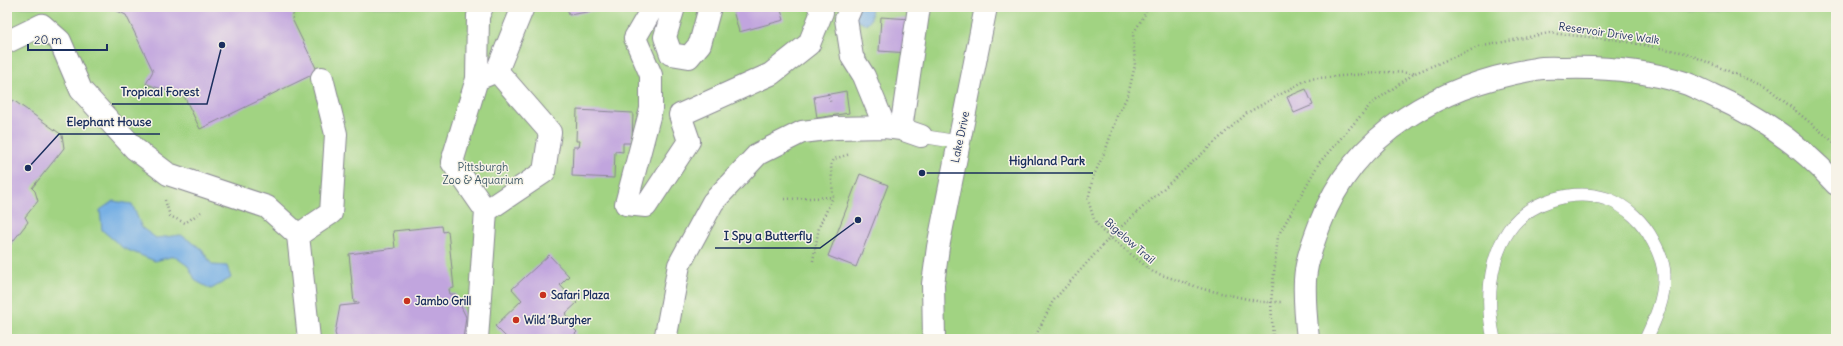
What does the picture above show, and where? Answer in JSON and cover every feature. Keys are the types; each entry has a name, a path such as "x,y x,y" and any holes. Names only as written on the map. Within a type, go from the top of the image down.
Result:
{"street":[{"path":"477,339 486,211 452,162 477,79 478,16 482,7"},
{"path":"477,79 496,70 523,7"},
{"path":"653,7 635,38 651,75 651,109 626,204 646,206 689,141 680,115 771,74 809,44 822,12 820,7"},
{"path":"674,7 665,37 671,54 689,57 700,44 710,7"},
{"path":"851,7 846,19 852,57 902,131"},
{"path":"902,131 919,7"},
{"name":"Lake Drive","path":"934,339 933,284 938,247 986,7"},
{"path":"7,42 42,25 60,41 81,90 135,149 168,174 267,207 298,235 309,339"},
{"path":"1308,339 1305,280 1311,247 1326,208 1343,176 1366,149 1397,124 1425,105 1454,91 1492,78 1537,68 1588,68 1634,72 1685,83 1732,104 1776,129 1799,147 1836,184"},
{"path":"486,211 544,172 550,132 496,70"},
{"path":"298,235 331,213 336,134 322,78"},
{"path":"666,339 679,265 713,202 758,154 802,132 835,128 902,131"}],"lane":[{"path":"902,131 958,142"},
{"path":"1494,339 1490,305 1491,276 1500,247 1509,230 1521,216 1541,203 1564,197 1587,196 1607,199 1629,211 1647,229 1660,254 1664,275 1661,302 1646,339"}],"path":[{"name":"Bigelow Trail","path":"1147,7 1145,14 1133,34 1135,65 1128,96 1117,116 1106,150 1093,177 1088,200 1094,219 1101,230 1153,272 1203,289 1261,302 1306,302"},
{"name":"Reservoir Drive Walk","path":"1273,339 1271,302 1278,236 1319,163 1371,104 1415,73 1478,47 1549,33 1618,40 1686,52 1768,88 1836,144"},
{"path":"1034,339 1053,301 1110,237 1247,113 1308,79 1387,72 1415,73"},
{"path":"813,260 819,228 833,197 831,165 834,159 852,153"},
{"path":"785,199 833,197"}],"green space":[{"name":"Pittsburgh Zoo & Aquarium","path":"7,7 1836,7 1836,339 7,339"}],"water":[{"path":"859,7 872,7 871,19 865,24 853,19"},
{"path":"113,201 132,204 142,228 156,238 181,235 202,249 212,265 227,266 231,278 211,289 196,281 188,266 174,256 155,261 123,248 102,230 100,210"}],"building":[{"path":"114,7 295,7 292,19 318,72 200,129 184,96 146,84 153,71 126,15 113,9"},
{"path":"567,7 598,7 599,10 569,15"},
{"path":"732,7 780,7 784,20 739,32"},
{"path":"881,17 911,19 909,53 879,51"},
{"path":"1306,89 1313,105 1294,113 1287,97"},
{"path":"846,91 849,113 817,118 814,97"},
{"path":"13,100 62,135 64,148 32,188 35,191 38,201 25,217 28,222 7,249 7,107"},
{"path":"577,110 633,113 632,143 623,143 623,152 615,151 614,178 572,176 573,147 579,147 580,141 576,141"},
{"path":"860,174 888,185 856,267 828,256"},
{"path":"442,226 443,232 448,231 454,288 449,289 450,294 455,294 466,317 463,339 337,339 335,333 340,306 359,304 359,302 354,303 349,254 395,248 393,231"},
{"name":"Safari Plaza","path":"549,255 569,276 560,285 577,303 565,314 573,322 570,325 577,332 570,339 508,339 495,326 522,300 512,289"}],"place":[{"name":"Tropical Forest","path":"222,45"},
{"name":"Elephant House","path":"28,168"},
{"name":"Highland Park","path":"922,173"},
{"name":"I Spy a Butterfly","path":"858,220"},
{"name":"Safari Plaza","path":"543,295"},
{"name":"Jambo Grill","path":"407,301"},
{"name":"Wild ’Burgher","path":"516,320"}]}
